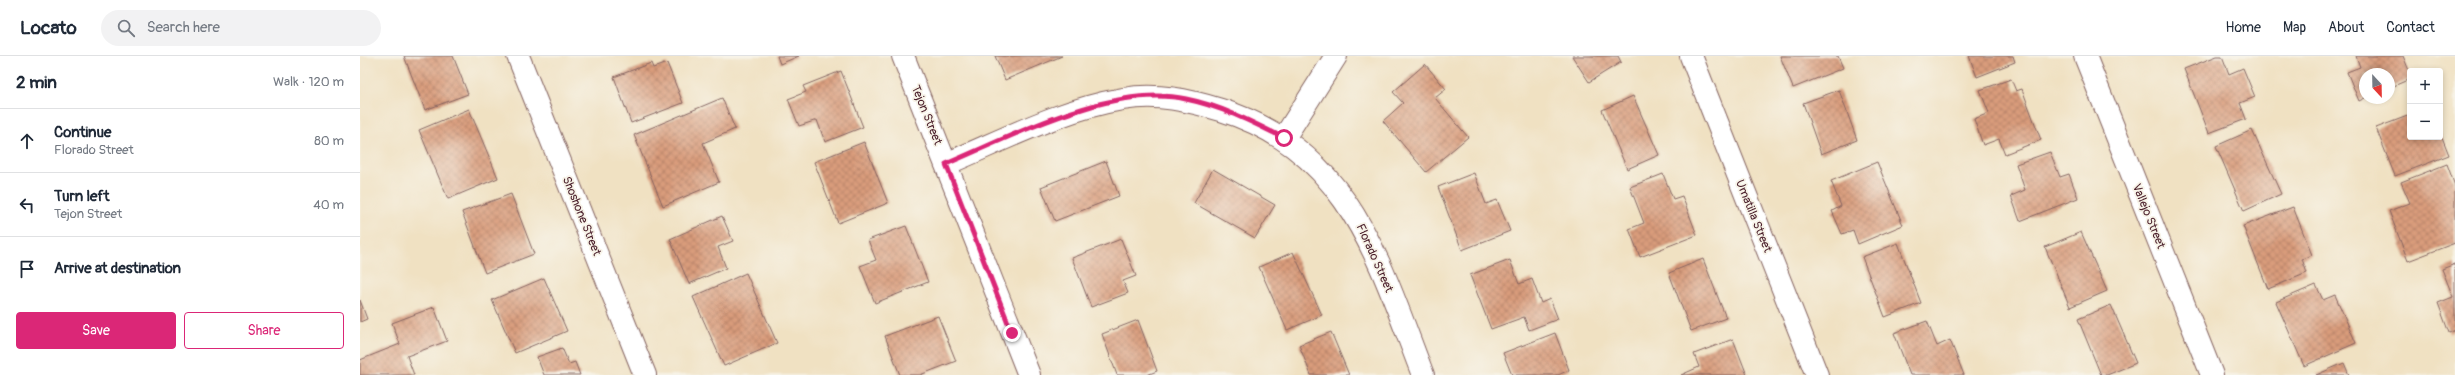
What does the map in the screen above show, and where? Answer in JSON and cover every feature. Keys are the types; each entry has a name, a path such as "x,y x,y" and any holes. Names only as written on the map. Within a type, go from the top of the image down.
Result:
{"street":[{"name":"Shoshone Street","path":"518,56 645,375"},
{"name":"Tejon Street","path":"903,56 1029,375"},
{"path":"1284,138 1336,56"},
{"name":"Umatilla Street","path":"1691,56 1817,375"},
{"name":"Vallejo Street","path":"2085,56 2212,375"},
{"name":"Florado Street","path":"946,164 1044,123 1103,103 1150,96 1185,99 1238,115 1284,138 1311,161 1337,189 1361,224 1373,247 1423,375"}],"building":[{"path":"404,56 453,56 468,94 425,110"},
{"path":"777,56 799,56 780,64"},
{"path":"995,56 1062,56 1005,80"},
{"path":"1572,56 1618,56 1621,62 1589,82"},
{"path":"1780,56 1838,56 1843,68 1793,88"},
{"path":"1969,56 2013,56 2015,62 1977,77"},
{"path":"2217,56 2222,56 2229,74 2243,68 2255,97 2240,103 2246,119 2209,133 2184,69"},
{"path":"2356,56 2403,56 2408,68 2407,80 2395,85 2395,68 2359,68 2359,101 2347,72 2360,67"},
{"path":"651,63 653,68 667,63 683,103 631,123 614,77"},
{"path":"1425,64 1446,89 1435,98 1468,137 1426,172 1383,121 1403,103 1393,92"},
{"path":"841,71 863,127 825,142 817,120 799,126 788,99 806,92 803,86"},
{"path":"2011,79 2016,91 2022,89 2041,140 2005,154 1999,139 1983,145 1974,119 1989,113 1980,90"},
{"path":"1839,90 1857,140 1821,154 1803,103"},
{"path":"1633,96 1659,155 1627,169 1602,110"},
{"path":"722,98 735,129 703,143 719,182 663,206 634,135"},
{"path":"469,109 498,178 448,199 419,130"},
{"path":"2407,116 2407,140 2443,140 2449,155 2395,176 2376,128"},
{"path":"2252,130 2281,194 2244,211 2216,146"},
{"path":"864,142 888,203 838,223 814,162"},
{"path":"2050,152 2060,177 2069,174 2078,198 2020,221 2011,196 2025,190 2016,164"},
{"path":"1106,161 1119,196 1055,221 1041,187"},
{"path":"1877,162 1903,225 1858,244 1853,230 1842,234 1832,211 1841,206 1831,181"},
{"path":"2447,164 2455,186 2455,243 2408,261 2389,211 2410,203 2401,182"},
{"path":"1213,169 1275,205 1255,238 1194,203"},
{"path":"1474,173 1486,204 1497,200 1510,231 1462,250 1438,187"},
{"path":"1663,174 1673,199 1682,196 1697,235 1640,257 1629,229 1644,223 1630,187"},
{"path":"511,194 534,254 485,273 462,212"},
{"path":"2293,207 2312,255 2302,259 2307,273 2268,289 2243,226"},
{"path":"722,216 733,241 718,247 726,268 689,284 670,239"},
{"path":"906,226 928,282 875,303 860,266 876,260 868,240"},
{"path":"2081,232 2107,291 2070,307 2045,247"},
{"path":"1121,239 1136,276 1123,281 1128,293 1091,307 1072,258"},
{"path":"1898,243 1921,303 1885,317 1862,257"},
{"path":"1293,252 1322,315 1287,330 1259,267"},
{"path":"1703,259 1726,318 1691,331 1669,273"},
{"path":"1510,260 1519,284 1532,279 1541,303 1550,299 1558,319 1529,330 1524,317 1491,329 1470,275"},
{"path":"2455,264 2455,330 2449,333 2438,303 2453,297 2442,269"},
{"path":"746,273 777,343 724,366 693,297"},
{"path":"544,278 567,331 515,353 492,300"},
{"path":"2316,285 2323,300 2335,295 2356,343 2304,366 2276,302"},
{"path":"360,300 367,319 360,322"},
{"path":"2111,305 2136,363 2107,375 2101,375 2078,319"},
{"path":"434,307 447,341 407,356 414,375 360,375 360,360 400,344 392,323"},
{"path":"938,316 956,361 920,375 900,375 885,336"},
{"path":"1138,320 1157,371 1147,375 1117,375 1102,334"},
{"path":"1927,321 1937,346 1950,340 1964,375 1910,375 1894,333"},
{"path":"1331,332 1349,375 1311,375 1299,345"},
{"path":"1555,333 1569,370 1558,375 1512,375 1503,353"},
{"path":"1733,339 1747,375 1681,375 1699,367 1694,354"},
{"path":"562,348 569,364 575,362 580,375 544,375 537,357"},
{"path":"2344,363 2349,375 2316,375"}],"route":[{"path":"1012,333 946,164 1044,123 1103,103 1150,96 1185,99 1238,115 1284,138"}]}
